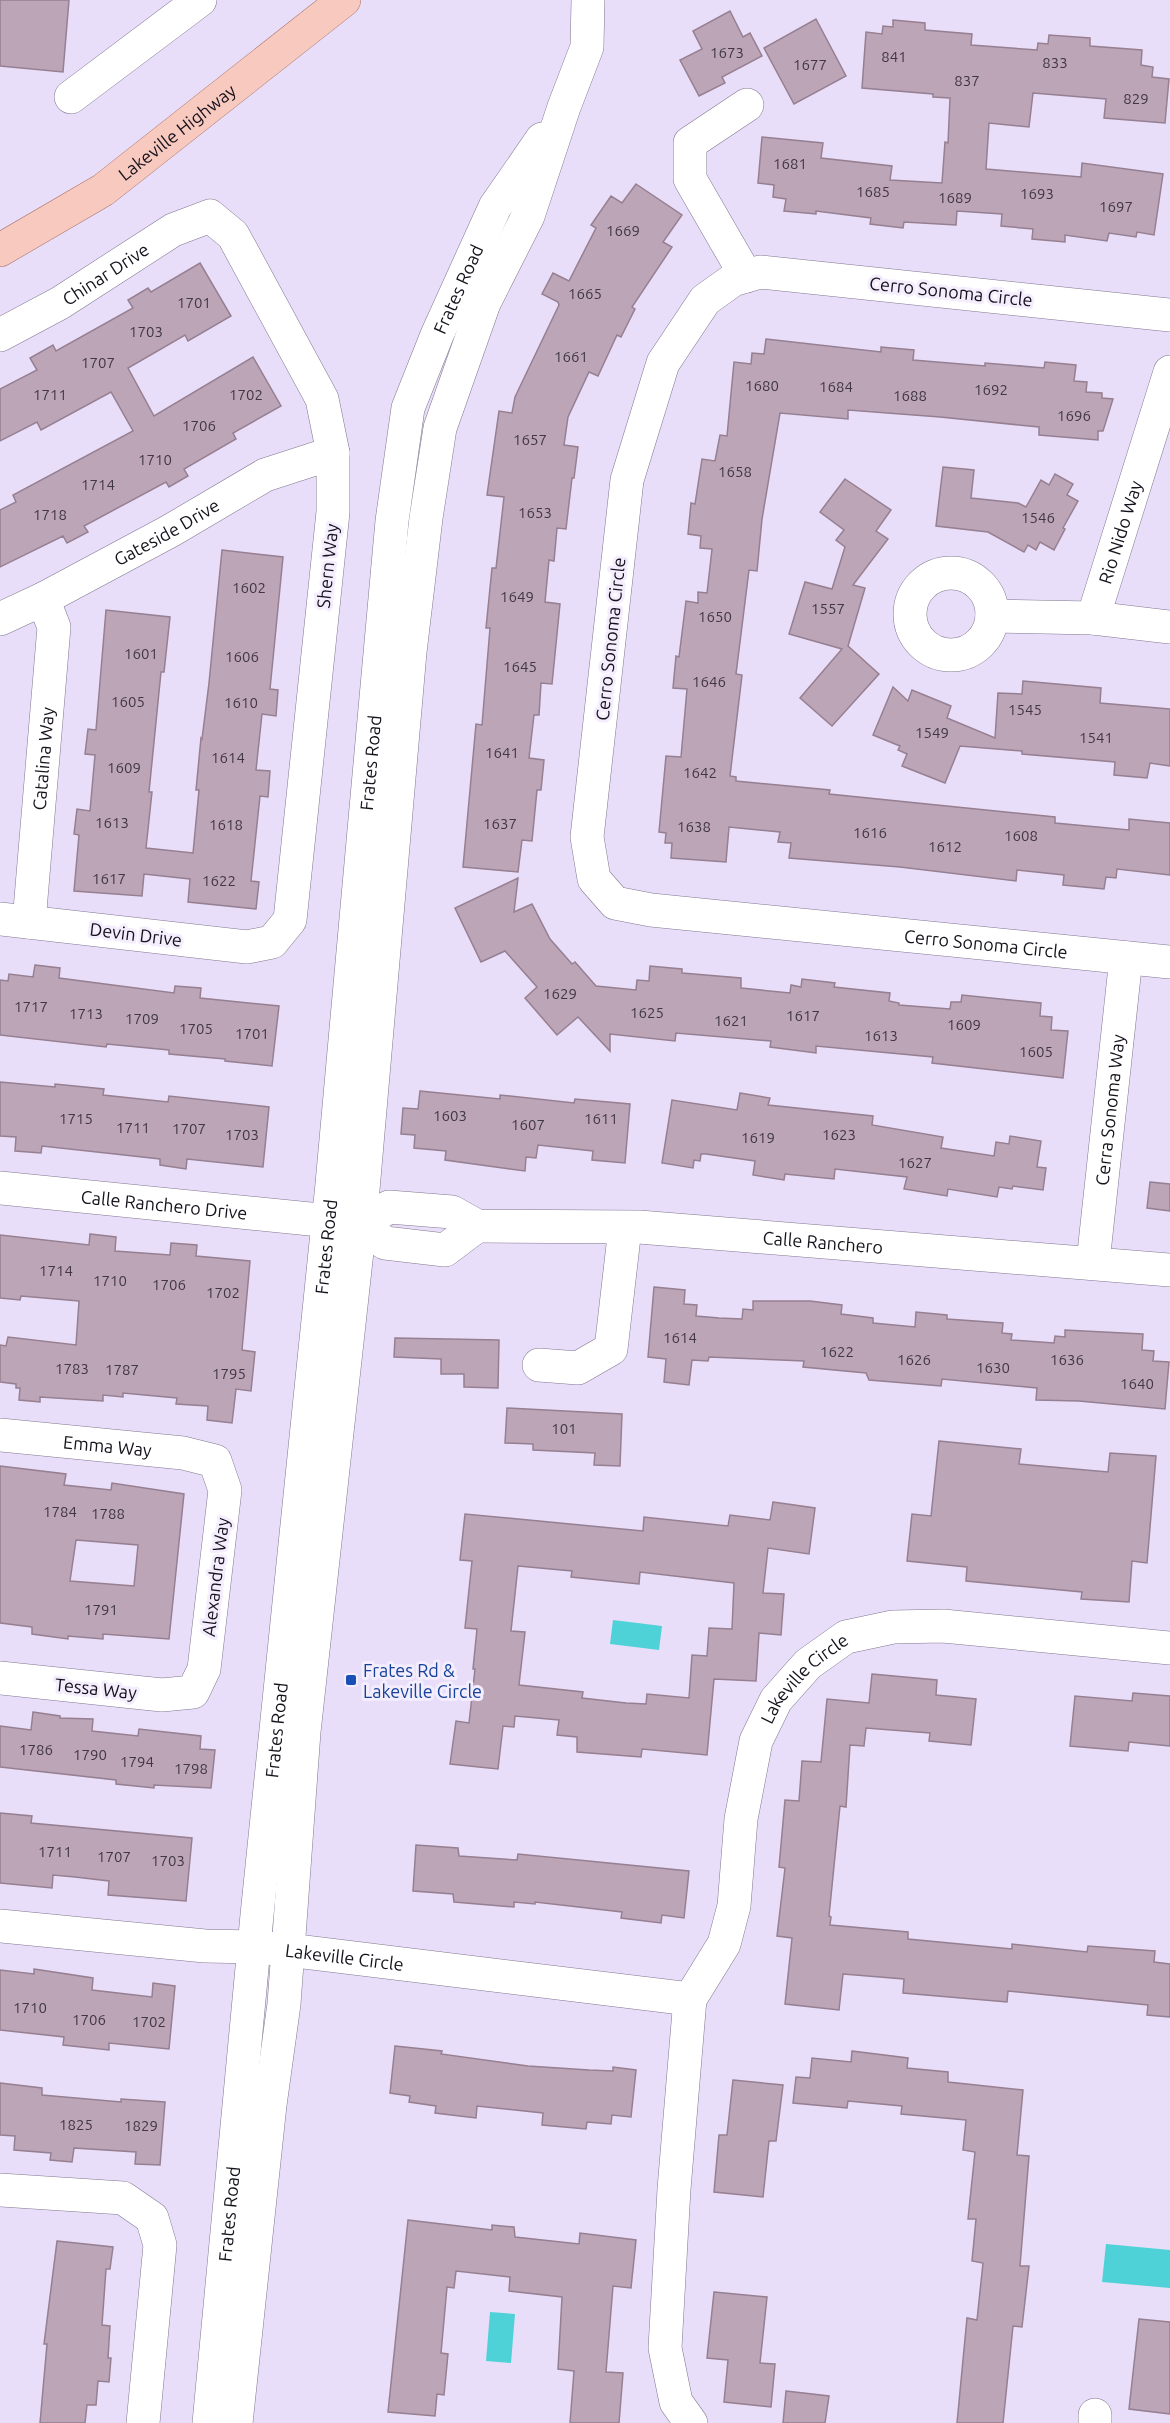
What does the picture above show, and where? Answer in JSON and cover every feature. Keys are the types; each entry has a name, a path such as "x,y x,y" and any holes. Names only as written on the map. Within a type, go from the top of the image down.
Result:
{"main road":[{"name":"Lakeville Highway","path":"0,250 103,190 344,0"}],"street":[{"path":"71,97 200,0"},
{"name":"Frates Road","path":"236,2423 252,2259 284,2004 344,1222 392,521 408,408 437,335 495,207 564,107 587,46 590,9 588,0"},
{"path":"746,276 690,179 690,143 747,105"},
{"name":"Chinar Drive","path":"0,335 60,303 173,230 210,216"},
{"name":"Shern Way","path":"210,216 233,235 322,399 333,453 333,512 290,920 272,942"},
{"name":"Cerro Sonoma Circle","path":"1170,315 760,272 733,280 705,300 663,363 627,480 587,837 594,879 615,903 651,910 1170,962"},
{"name":"Rio Nido Way","path":"1093,618 1170,372"},
{"name":"Gateside Drive","path":"0,619 170,531 265,474 333,453"},
{"name":"Catalina Way","path":"14,921 54,627 43,598"},
{"path":"992,616 1093,618 1170,627"},
{"name":"Devin Drive","path":"14,921 247,947 272,942"},
{"name":"Cerra Sonoma Way","path":"1093,1262 1126,958"},
{"name":"Calle Ranchero Drive","path":"0,1188 344,1222"},
{"name":"Frates Road","path":"209,2423 254,1947 344,1222"},
{"name":"Calle Ranchero","path":"344,1222 386,1243 445,1250 477,1226 625,1228 1093,1262 1170,1270"},
{"path":"539,1365 578,1368 611,1349 625,1228"},
{"name":"Emma Way","path":"0,1435 183,1453 215,1461"},
{"name":"Alexandra Way","path":"193,1692 204,1669 225,1490 215,1461"},
{"name":"Lakeville Circle","path":"691,2423 676,2402 664,2348 674,2189 690,1999 724,1944 734,1906 741,1819 756,1741 776,1700 808,1664 846,1637 893,1628 943,1626 1170,1648"},
{"name":"Tessa Way","path":"0,1678 162,1695 193,1692"},
{"name":"Lakeville Circle","path":"0,1926 205,1946 288,1950 690,1999"},
{"path":"0,2190 123,2198 152,2218 160,2246 143,2423"}],"shaded area":[{"path":"613,1620 662,1626 659,1650 610,1644"},
{"path":"1106,2244 1170,2250 1170,2288 1102,2282"},
{"path":"490,2312 515,2314 511,2363 486,2361"}],"building":[{"path":"0,0 69,0 63,72 0,66"},
{"path":"730,11 743,37 750,33 762,56 722,77 725,83 699,96 680,60 702,49 693,31"},
{"path":"816,19 846,76 794,104 764,48"},
{"path":"893,20 925,23 925,30 972,34 971,45 1037,50 1038,43 1048,44 1049,35 1090,38 1090,46 1142,50 1141,65 1153,67 1152,77 1169,79 1165,123 1104,118 1106,99 1033,93 1029,127 989,123 986,169 1081,177 1082,163 1163,174 1154,235 1137,232 1136,237 1109,233 1107,241 1065,235 1065,242 1032,239 1033,229 1001,226 1002,214 957,211 956,225 904,222 903,228 870,224 871,218 816,211 816,214 784,211 786,199 773,197 774,185 758,183 762,137 823,143 821,158 892,166 890,180 942,183 945,142 948,143 950,98 933,97 933,94 862,88 866,32 882,34 883,26 893,27"},
{"path":"636,184 682,215 663,242 672,247 632,307 635,309 621,337 617,335 598,376 589,372 568,417 564,445 578,447 566,529 557,528 554,561 549,560 545,602 560,604 552,684 541,683 539,715 534,715 529,758 544,760 541,790 537,790 532,841 522,840 518,872 463,867 476,724 482,725 490,628 486,628 492,568 496,568 504,497 487,495 499,411 512,413 515,397 559,305 558,302 542,294 553,273 569,281 596,228 591,225 611,196 622,203"},
{"path":"200,263 231,316 188,341 185,335 128,368 154,416 253,357 281,406 233,433 236,439 184,469 188,476 169,487 166,482 84,526 88,532 67,543 63,536 0,567 0,510 16,502 13,495 133,431 111,392 41,430 37,422 0,441 0,389 37,370 30,358 53,345 56,351 133,308 128,300 148,288 151,292"},
{"path":"766,339 881,352 881,347 914,350 913,360 1044,368 1045,362 1076,365 1074,381 1087,382 1086,392 1102,393 1102,398 1113,399 1103,431 1098,431 1098,440 1039,435 1039,427 940,417 848,410 848,419 780,413 762,519 757,571 749,570 736,674 742,675 730,776 736,777 736,781 830,790 829,794 1055,817 1055,823 1129,830 1129,819 1170,823 1170,875 1117,869 1116,878 1106,877 1104,889 1063,885 1064,875 1017,870 1016,881 900,867 789,858 791,843 778,842 780,832 729,827 726,862 671,858 672,843 665,843 666,833 659,832 666,756 681,757 687,689 673,688 676,656 679,657 686,601 698,603 698,592 707,593 712,549 700,548 701,536 688,534 691,503 695,504 702,459 715,461 720,435 727,436 734,362 751,364 752,353 764,354"},
{"path":"943,467 974,470 971,498 1018,503 1026,507 1041,480 1049,485 1055,474 1073,484 1067,495 1078,501 1054,550 1040,542 1036,550 1028,545 1024,552 988,532 936,526"},
{"path":"845,479 891,510 876,531 888,539 853,585 865,588 848,646 879,674 832,726 800,698 842,649 789,634 805,582 832,589 845,547 836,540 844,530 820,512"},
{"path":"222,550 283,557 270,689 278,690 276,716 262,714 256,770 270,771 268,797 260,796 251,881 259,882 256,909 188,902 190,879 144,874 142,896 74,891 79,835 74,834 77,809 90,811 95,755 85,754 88,729 96,730 106,610 170,617 164,672 161,672 146,848 193,853 199,790 196,790"},
{"path":"1023,681 1101,688 1100,703 1170,709 1170,766 1150,763 1147,778 1114,775 1115,762 960,746 945,783 902,766 907,754 898,750 900,746 873,735 893,687 908,701 912,690 951,706 947,718 995,738 998,693 1022,694"},
{"path":"518,878 514,912 532,904 550,939 596,986 636,990 637,980 649,981 650,966 682,969 682,973 741,978 741,988 790,993 791,985 801,987 802,979 835,983 834,987 890,993 889,1001 899,1003 899,1005 950,1009 951,1002 961,1002 962,995 1041,1003 1040,1016 1052,1017 1051,1030 1068,1031 1063,1078 932,1063 933,1057 816,1046 816,1053 770,1047 771,1041 676,1033 675,1041 610,1034 610,1051 578,1017 557,1035 525,998 537,987 505,951 481,962 455,908"},
{"path":"35,965 60,968 59,978 174,993 175,986 201,988 200,998 279,1006 272,1066 169,1054 169,1050 107,1044 106,1047 0,1035 0,980 8,981 9,974 33,977"},
{"path":"0,1082 104,1089 103,1095 168,1102 169,1096 269,1107 263,1167 187,1159 186,1169 160,1165 160,1159 42,1146 41,1153 15,1151 16,1137 0,1136"},
{"path":"420,1091 500,1099 500,1095 574,1103 575,1099 630,1104 625,1163 592,1160 593,1151 538,1145 536,1158 526,1157 525,1171 445,1160 446,1151 414,1148 415,1135 401,1134 403,1108 418,1109"},
{"path":"740,1093 770,1098 768,1105 873,1116 872,1125 943,1137 941,1148 994,1156 996,1142 1009,1144 1010,1136 1041,1141 1037,1167 1046,1168 1043,1190 1013,1186 1012,1189 999,1187 997,1197 948,1189 947,1196 904,1189 907,1177 835,1169 834,1179 785,1174 784,1180 753,1175 755,1161 706,1154 701,1154 700,1161 694,1160 693,1168 662,1163 672,1100 737,1110"},
{"path":"1150,1182 1170,1184 1170,1211 1147,1208"},
{"path":"90,1234 116,1237 115,1251 170,1255 171,1243 197,1245 196,1256 250,1261 242,1350 255,1352 251,1391 236,1389 232,1423 207,1420 208,1406 176,1404 177,1398 123,1393 123,1397 103,1395 103,1401 40,1397 40,1402 19,1400 20,1388 16,1388 16,1384 0,1382 0,1345 6,1346 8,1337 76,1345 79,1301 21,1296 20,1300 0,1298 0,1235 89,1245"},
{"path":"654,1287 685,1290 684,1304 697,1305 696,1316 742,1319 743,1309 753,1310 753,1301 810,1301 842,1305 841,1314 873,1318 873,1323 915,1327 916,1312 947,1315 947,1319 1003,1323 1002,1333 1012,1334 1011,1340 1054,1343 1055,1336 1065,1337 1065,1330 1143,1334 1142,1350 1154,1351 1153,1361 1169,1362 1165,1409 1079,1401 1036,1400 1037,1388 942,1379 941,1386 869,1380 866,1373 803,1367 804,1361 709,1357 708,1361 692,1360 689,1385 664,1382 666,1359 648,1357"},
{"path":"395,1338 499,1340 498,1388 464,1387 464,1374 441,1374 441,1359 394,1357"},
{"path":"507,1408 622,1414 620,1466 594,1465 595,1453 533,1450 533,1444 505,1443"},
{"path":"939,1441 1021,1449 1019,1464 1108,1472 1110,1453 1156,1456 1147,1563 1132,1561 1129,1602 1081,1599 1082,1592 966,1581 967,1567 907,1561 912,1514 931,1516"},
{"path":"0,1466 66,1474 64,1485 111,1490 112,1483 184,1494 169,1639 103,1634 103,1639 68,1636 68,1639 32,1634 32,1627 0,1623","holes":["76,1540 138,1545 134,1586 70,1581"]},
{"path":"773,1502 815,1508 809,1554 768,1548 763,1593 784,1594 781,1635 759,1633 756,1681 714,1679 707,1755 642,1749 641,1757 577,1752 577,1737 557,1735 559,1720 515,1716 514,1727 503,1726 498,1769 450,1764 456,1721 469,1723 475,1669 473,1669 477,1629 465,1628 472,1561 460,1560 465,1514 643,1531 644,1517 728,1526 730,1515 770,1520","holes":["518,1566 572,1571 571,1577 639,1584 640,1572 734,1583 732,1629 709,1628 707,1656 692,1655 689,1698 647,1694 646,1704 626,1703 582,1698 583,1692 519,1685 525,1632 511,1631"]},
{"path":"872,1674 937,1680 936,1695 976,1699 971,1745 929,1741 930,1733 866,1728 864,1746 850,1745 846,1807 840,1806 830,1925 908,1932 908,1939 1012,1949 1012,1944 1087,1952 1088,1946 1155,1951 1154,1962 1170,1964 1170,2017 1147,2015 1148,2005 1008,1991 1007,2002 903,1993 904,1979 843,1974 839,2010 785,2004 792,1938 777,1936 785,1868 779,1867 785,1800 799,1801 802,1761 821,1762 827,1699 869,1703"},
{"path":"1133,1693 1170,1696 1170,1746 1129,1742 1128,1751 1070,1746 1075,1696 1132,1701"},
{"path":"33,1712 60,1716 60,1718 93,1719 92,1731 138,1736 139,1729 201,1736 200,1749 215,1750 211,1788 154,1785 154,1788 116,1784 116,1780 0,1767 0,1726 31,1730"},
{"path":"0,1813 32,1816 31,1823 192,1838 186,1901 108,1895 109,1881 75,1877 53,1875 52,1888 0,1883"},
{"path":"416,1845 458,1848 459,1856 517,1860 518,1854 689,1871 684,1918 662,1915 661,1923 621,1918 622,1912 535,1902 535,1904 514,1902 514,1907 454,1902 453,1894 413,1891"},
{"path":"34,1969 93,1978 92,1990 152,1997 153,1983 175,1986 169,2049 109,2043 109,2050 63,2045 64,2037 0,2030 0,1970 34,1974"},
{"path":"395,2046 442,2051 441,2054 528,2066 613,2071 613,2067 636,2070 631,2117 612,2115 611,2124 587,2122 586,2129 542,2125 543,2113 477,2106 476,2118 435,2113 436,2106 409,2102 410,2096 390,2093"},
{"path":"852,2051 908,2058 907,2068 948,2072 948,2082 1023,2090 1017,2155 1029,2156 1020,2266 1029,2266 1022,2327 1013,2326 1003,2423 957,2423 967,2318 977,2320 983,2263 972,2261 976,2219 968,2219 975,2152 963,2150 966,2120 901,2114 902,2106 848,2101 847,2108 793,2103 796,2077 810,2078 812,2058 851,2062"},
{"path":"733,2080 783,2085 776,2141 769,2141 763,2197 714,2192 719,2135 727,2135"},
{"path":"0,2083 42,2088 42,2095 121,2102 121,2099 165,2102 160,2165 135,2164 136,2152 74,2148 72,2162 50,2160 51,2153 14,2150 15,2136 0,2135"},
{"path":"408,2220 492,2230 492,2225 514,2227 515,2237 579,2244 580,2233 636,2240 631,2288 613,2286 606,2372 623,2373 619,2423 570,2423 574,2371 558,2369 562,2297 509,2291 510,2277 456,2271 454,2288 447,2287 441,2353 448,2354 444,2395 437,2394 435,2416 388,2412"},
{"path":"57,2241 113,2247 110,2269 106,2269 102,2325 110,2326 109,2382 98,2381 96,2405 87,2405 85,2423 40,2423 47,2344 44,2344"},
{"path":"714,2292 767,2297 760,2363 775,2364 771,2407 724,2402 728,2360 707,2358"},
{"path":"1139,2319 1170,2322 1170,2414 1129,2409"},
{"path":"786,2391 829,2396 825,2423 783,2423"}],"place":[{"name":"Frates Rd & Lakeville Circle","path":"351,1680"}]}
